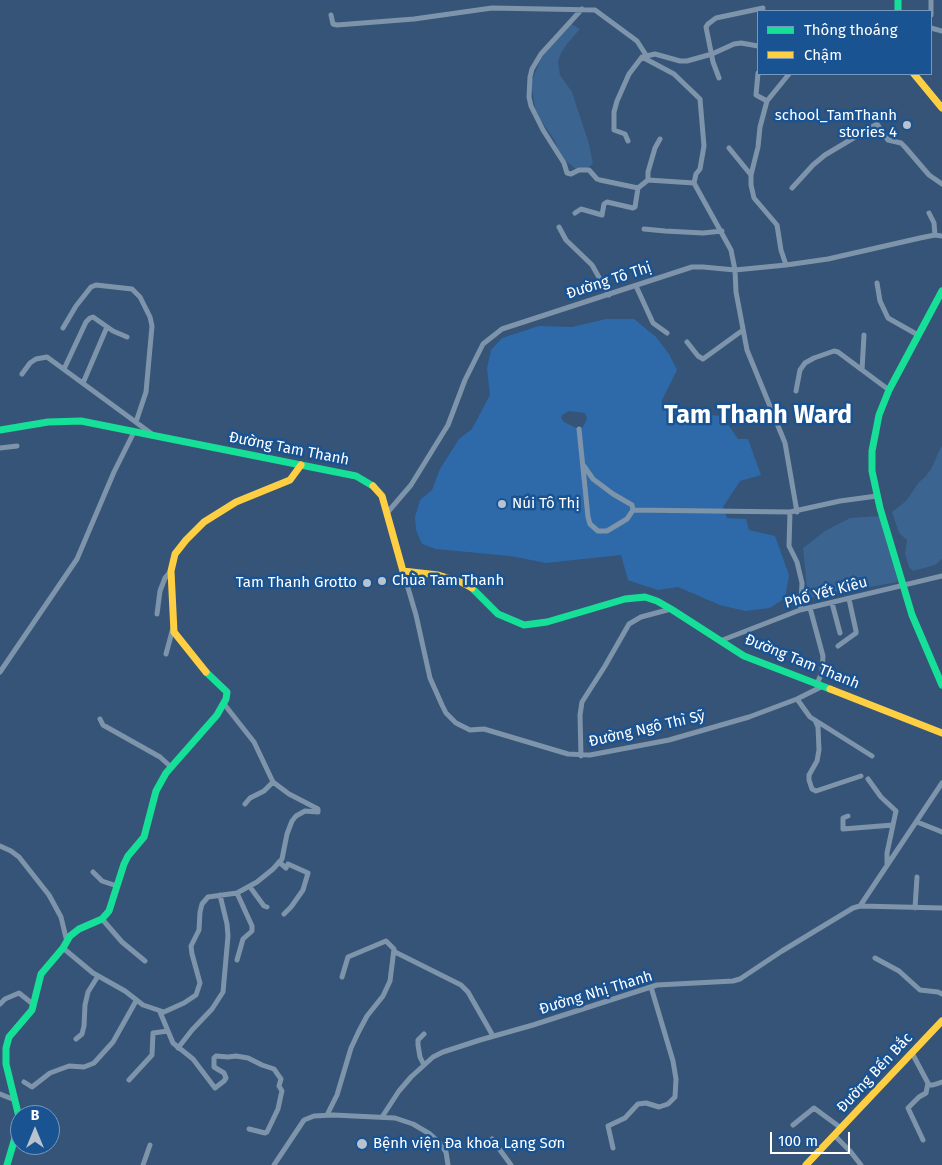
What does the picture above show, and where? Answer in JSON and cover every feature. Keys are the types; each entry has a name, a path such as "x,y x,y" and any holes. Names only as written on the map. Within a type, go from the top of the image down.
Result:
{"street":[{"path":"331,15 333,24 337,25 414,19 492,8 595,10 637,41 644,56 674,74 700,99 704,146 700,169 696,174 694,183 731,250 743,330 752,364 785,443 796,512"},
{"path":"706,27 716,18 763,8"},
{"path":"582,9 542,54 532,69 529,86 530,106 564,162 566,173 571,174 579,170 589,170 597,179 638,188"},
{"path":"704,19 719,78"},
{"path":"628,141 625,134 614,130 614,112 629,74 644,56 655,54 684,61 712,54 734,44 741,43 757,46"},
{"path":"758,75 756,95 766,101"},
{"path":"786,265 781,250 777,225 754,198 751,175 756,158 766,101 788,75"},
{"path":"915,75 942,108"},
{"path":"792,188 813,165 877,124 888,140 901,143 929,175 942,184"},
{"path":"648,180 648,172 655,148 660,139"},
{"path":"729,148 751,175"},
{"path":"575,213 581,209 602,216 606,202 633,208 635,207 638,188 648,180 694,183"},
{"path":"929,213 934,223 935,235"},
{"path":"560,227 566,240 592,265 609,295"},
{"path":"644,229 665,232 703,233 722,231"},
{"name":"Đường Tô Thị","path":"388,513 411,486 437,445 448,425 465,380 483,344 502,329 692,267 735,270 786,265 828,259 935,235 942,236"},
{"path":"63,328 76,306 91,287 96,284 132,290 140,297 150,317 152,326 146,392 136,422"},
{"path":"878,284 880,301 888,318 918,336"},
{"path":"636,286 653,323 667,333"},
{"path":"942,291 889,390 879,415 873,445 872,471 877,496 912,615 942,684"},
{"path":"64,369 90,318 92,317 113,331 127,337"},
{"path":"84,383 107,327"},
{"path":"687,342 698,356 703,359 743,330"},
{"path":"862,370 864,335"},
{"path":"796,391 800,370 805,363 829,352 838,352 889,390"},
{"path":"22,374 30,363 36,359 47,357 153,435"},
{"name":"Đường Tam Thanh","path":"0,430 48,422 81,421 346,473 365,480 378,491 388,513 404,571 438,575 462,582 474,590 498,614 514,622 524,624 547,622 633,597 645,597 671,608 744,656 942,733"},
{"path":"579,429 588,517 592,526 598,530 607,531 626,519 633,510"},
{"path":"0,672 78,559 114,472 134,432"},
{"path":"0,448 17,446"},
{"path":"582,463 594,479 613,494 632,505 633,510"},
{"path":"166,654 173,628 172,562 178,550 204,522 236,502 290,480 301,464"},
{"path":"633,510 796,512 840,501 877,496"},
{"path":"790,512 790,546 792,555 797,562 802,583 800,610"},
{"path":"157,614 158,597 163,582 171,571"},
{"name":"Đường Ngô Thì Sỹ","path":"404,571 430,678 446,713 456,723 466,729 484,729 568,754 581,756 669,740 749,717 797,699 820,685"},
{"name":"Phố Yết Kiêu","path":"720,642 800,610 904,587 942,576"},
{"path":"838,646 856,633 849,599"},
{"path":"832,603 840,633"},
{"path":"581,756 580,715 582,702 629,624 641,617 671,608"},
{"path":"810,608 823,656 820,685"},
{"path":"7,1165 19,1127 19,1117 6,1064 7,1041 32,1010 41,974 74,932 102,919 112,906 124,864 128,856 144,837 156,791 171,767 217,715 224,704 227,692 205,671 174,632 173,628"},
{"path":"797,699 806,714 872,756"},
{"path":"0,846 19,857 49,895 61,917 65,945 98,976 119,987 142,1005 160,1012 175,1008 192,999 199,989 199,979 192,954 192,946 199,930 202,904 208,896 237,893 250,887 273,869 280,862 290,828 296,816 305,811 317,812 318,810 289,794 273,782 254,742 224,704"},
{"path":"100,719 103,725 117,731 127,740 160,757 171,767"},
{"path":"815,720 818,727 820,750 817,761 809,776 812,789 816,791 861,776"},
{"path":"868,779 881,797 895,808 896,813 886,853 887,865"},
{"path":"245,804 250,798 264,791 273,782"},
{"name":"Đường Nhị Thanh","path":"382,1117 399,1091 433,1057 443,1052 651,987 740,979 782,951 860,906 942,783"},
{"path":"848,816 843,818 843,829 893,825"},
{"path":"917,822 942,832"},
{"path":"280,862 286,868 289,864 308,873 303,890 292,907 284,914"},
{"path":"92,872 102,881 117,886"},
{"path":"916,908 917,877"},
{"path":"250,887 267,908"},
{"path":"237,893 252,926 252,931 243,939 237,960"},
{"path":"178,1048 195,1026 212,1009 223,992 228,936 220,895"},
{"path":"860,906 942,908"},
{"path":"102,919 122,942 145,961"},
{"path":"327,1115 337,1095 351,1048 367,1016 383,996 390,981 395,952 393,947 386,941 348,957 342,977"},
{"path":"395,952 461,985 473,1000 493,1036"},
{"path":"875,958 899,971 920,990 942,994"},
{"path":"76,1039 82,1034 88,992 98,976"},
{"path":"614,1148 608,1126 625,1118 638,1104 659,1107 668,1104 676,1097 673,1061 651,987"},
{"path":"0,1004 5,999 19,993 34,1005"},
{"path":"24,1082 32,1087 50,1072 69,1066 84,1067 94,1063 113,1042 136,1000"},
{"path":"160,1012 173,1043 193,1059 216,1088 226,1078 224,1074 214,1067 214,1058 216,1056 248,1058 262,1066 274,1069 281,1080 279,1086 282,1095 278,1109 266,1132 249,1130"},
{"name":"Đường Bến Bắc","path":"806,1165 942,1021"},
{"path":"128,1080 152,1055 153,1033 168,1031"},
{"path":"424,1034 418,1040 418,1050 424,1065"},
{"path":"912,1053 928,1083 933,1086 942,1082"},
{"path":"923,1140 908,1108 926,1093 928,1083"},
{"path":"0,1094 15,1100"},
{"path":"793,1125 814,1108 841,1128"},
{"path":"274,1165 304,1120 314,1116 327,1115 395,1118 413,1124 430,1134 444,1148 448,1165"},
{"path":"834,1135 862,1165"},
{"path":"492,1139 511,1165"},
{"path":"143,1165 150,1145"}],"shaded area":[{"path":"570,23 580,29 561,53 558,62 560,75 572,92 589,144 593,164 587,168 577,170 559,155 555,141 540,119 535,108 531,82 542,57"},
{"path":"606,319 634,319 656,337 669,354 677,370 661,402 688,413 722,416 738,439 748,439 761,475 740,481 723,507 727,518 746,519 749,530 775,536 789,575 785,598 770,608 745,611 720,605 678,587 658,590 628,580 621,555 546,563 510,556 436,549 422,544 416,530 415,517 420,500 432,490 440,469 459,439 472,429 490,395 487,368 491,350 502,338 539,326 572,327","holes":["569,411 585,413 587,419 583,427 576,428 564,422 561,418 562,415"]},
{"path":"942,445 942,559 935,565 913,571 909,567 905,554 907,540 899,533 892,512 906,501 931,469"},
{"path":"880,516 898,582 808,598 803,548 825,531 850,518"}],"traffic: fast":[{"path":"898,0 898,10"},
{"path":"942,291 889,390 879,415 872,451 872,471 880,508 912,615 942,685"},
{"path":"0,430 48,422 81,421 356,476 373,486"},
{"path":"472,588 498,614 524,625 547,622 625,599 645,597 671,609 744,656 830,689"},
{"path":"7,1165 19,1124 6,1064 6,1048 9,1037 32,1010 41,974 63,948 70,936 79,929 102,919 109,911 124,864 128,856 144,837 156,791 166,773 217,715 226,699 227,692 206,672"}],"traffic: slow":[{"path":"915,75 942,108"},
{"path":"206,672 174,632 171,571 175,554 204,522 236,502 290,480 301,465"},
{"path":"373,486 382,496 403,571 438,575 461,582 472,588"},
{"path":"830,689 942,733"},
{"path":"806,1165 942,1021"}],"place":[{"name":"school_TamThanh stories 4","path":"907,125"},
{"name":"Núi Tô Thị","path":"502,504"},
{"name":"Chùa Tam Thanh","path":"382,581"},
{"name":"Tam Thanh Grotto","path":"367,583"},
{"name":"Bệnh viện Đa khoa Lạng Sơn","path":"362,1144"}],"district":[{"name":"Tam Thanh Ward","path":"758,416"}]}
